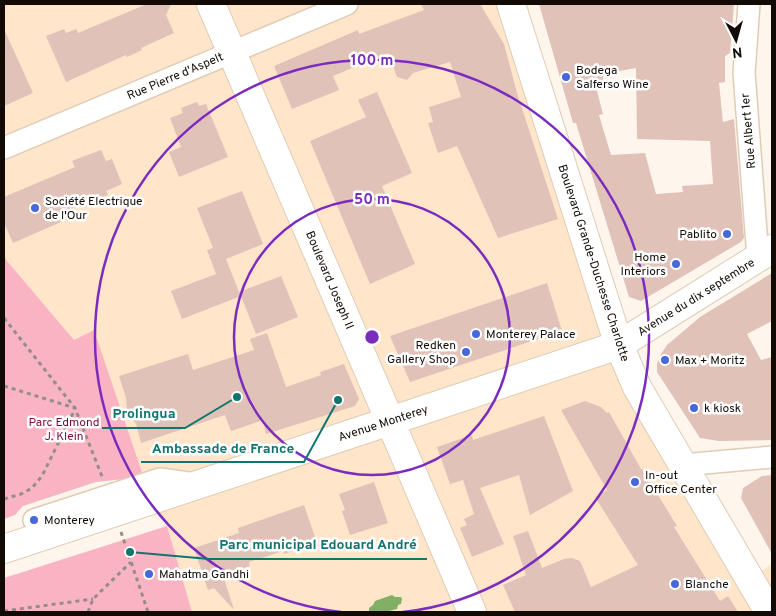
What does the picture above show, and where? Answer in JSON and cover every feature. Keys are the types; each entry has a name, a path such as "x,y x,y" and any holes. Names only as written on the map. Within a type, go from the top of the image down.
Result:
{"main road":[{"name":"Boulevard Joseph II","path":"211,4 472,612"},
{"name":"Boulevard Grande-Duchesse Charlotte","path":"511,4 619,345 637,387 768,612"},
{"name":"Avenue du dix septembre","path":"619,345 765,254"},
{"name":"Avenue Monterey","path":"4,549 619,345"}],"street":[{"name":"Rue Pierre d'Aspelt","path":"4,148 347,4"},
{"name":"Rue Albert 1er","path":"748,4 744,73 765,254"},
{"path":"682,465 772,457"},
{"path":"34,520 160,479 198,485"}],"path":[{"path":"4,318 75,408 100,471"},
{"path":"4,386 75,408"},
{"path":"4,499 22,494 32,488 42,476 75,408"},
{"path":"114,513 148,612"},
{"path":"88,612 93,599 131,562"},
{"path":"5,611 93,599"}],"shaded area":[{"path":"4,4 511,4 608,311 749,579 772,564 772,612 192,612 167,526 152,500 94,331 74,340 4,255"},
{"path":"392,595 402,599 397,609 385,612 369,612 369,608 375,601"}],"green space":[{"name":"Parc Edmond J. Klein","path":"4,255 74,340 94,330 142,472 124,479 96,482 23,506 15,515 4,519"},
{"path":"167,526 192,612 4,612 4,578"}],"building":[{"path":"147,4 171,4 166,15 174,33 141,48 142,50 127,57 126,55 66,82 46,36 64,29 66,33 76,29 78,33"},
{"path":"421,4 480,4 504,44 517,93 558,219 498,238 457,146 438,153 428,123 433,122 429,107 461,97 450,62 413,73 407,80 397,77 388,53 333,76 339,90 292,109 274,66 358,30 359,34 424,10"},
{"path":"539,4 734,4 730,53 725,56 725,82 719,83 723,122 734,119 744,238 741,242 641,301 629,297 576,123 573,123","holes":["636,68 637,139 710,141 713,184 682,186 683,192 656,194 645,153 611,155 599,115 603,114 595,83 603,81 603,74"]},
{"path":"4,29 33,93 4,106"},
{"path":"377,92 412,173 382,186 415,264 370,284 310,141 366,117 358,100"},
{"path":"197,102 199,106 206,104 228,157 179,177 169,152 181,147 170,118 183,113 181,108"},
{"path":"101,150 106,161 112,159 122,184 106,191 108,195 67,210 70,218 13,243 4,223 4,197 75,167 72,161"},
{"path":"242,191 263,244 226,259 239,292 281,276 298,317 256,334 241,296 182,319 171,291 216,274 207,250 213,248 197,208"},
{"path":"772,273 772,321 747,334 761,360 772,357 772,440 719,441 700,438 657,372 657,364 661,354 667,345 700,317"},
{"name":"Monterey Palace","path":"547,283 562,331 410,382 390,336"},
{"path":"267,333 286,387 321,375 320,372 344,364 359,399 355,406 266,434 263,420 231,431 225,415 141,443 136,424 127,411 126,398 119,376 188,354 193,370 254,350 250,339"},
{"path":"585,401 601,407 607,413 609,412 641,469 677,526 674,527 720,601 728,596 738,612 515,612 503,585 526,575 513,536 528,531 542,568 564,559 572,558 580,561 591,587 638,565 595,497 607,490 561,410"},
{"path":"544,416 573,491 530,515 519,475 480,488 504,544 472,557 460,528 467,525 464,519 474,514 463,480 450,484 437,447 472,435 473,440"},
{"path":"772,475 772,554 741,498 743,488 762,476"},
{"path":"374,482 388,523 350,535 342,511 345,510 339,494"},
{"path":"304,505 317,543 284,554 283,551 249,562 250,566 223,575 234,610 214,588 208,590 194,548 239,533 238,528"}],"place":[{"name":"Bodega Salferso Wine","path":"566,77"},
{"name":"Société Electrique de l'Our","path":"35,208"},
{"name":"Pablito","path":"727,234"},
{"name":"Home Interiors","path":"676,264"},
{"name":"Monterey Palace","path":"476,334"},
{"name":"Redken Gallery Shop","path":"466,352"},
{"name":"Max + Moritz","path":"665,360"},
{"name":"Prolingua","path":"237,397"},
{"name":"Ambassade de France","path":"338,400"},
{"name":"k kiosk","path":"694,408"},
{"name":"In-out Office Center","path":"635,482"},
{"name":"Monterey","path":"34,520"},
{"name":"Parc municipal Edouard André","path":"130,552"},
{"name":"Mahatma Gandhi","path":"149,574"},
{"name":"Blanche","path":"675,584"}]}
